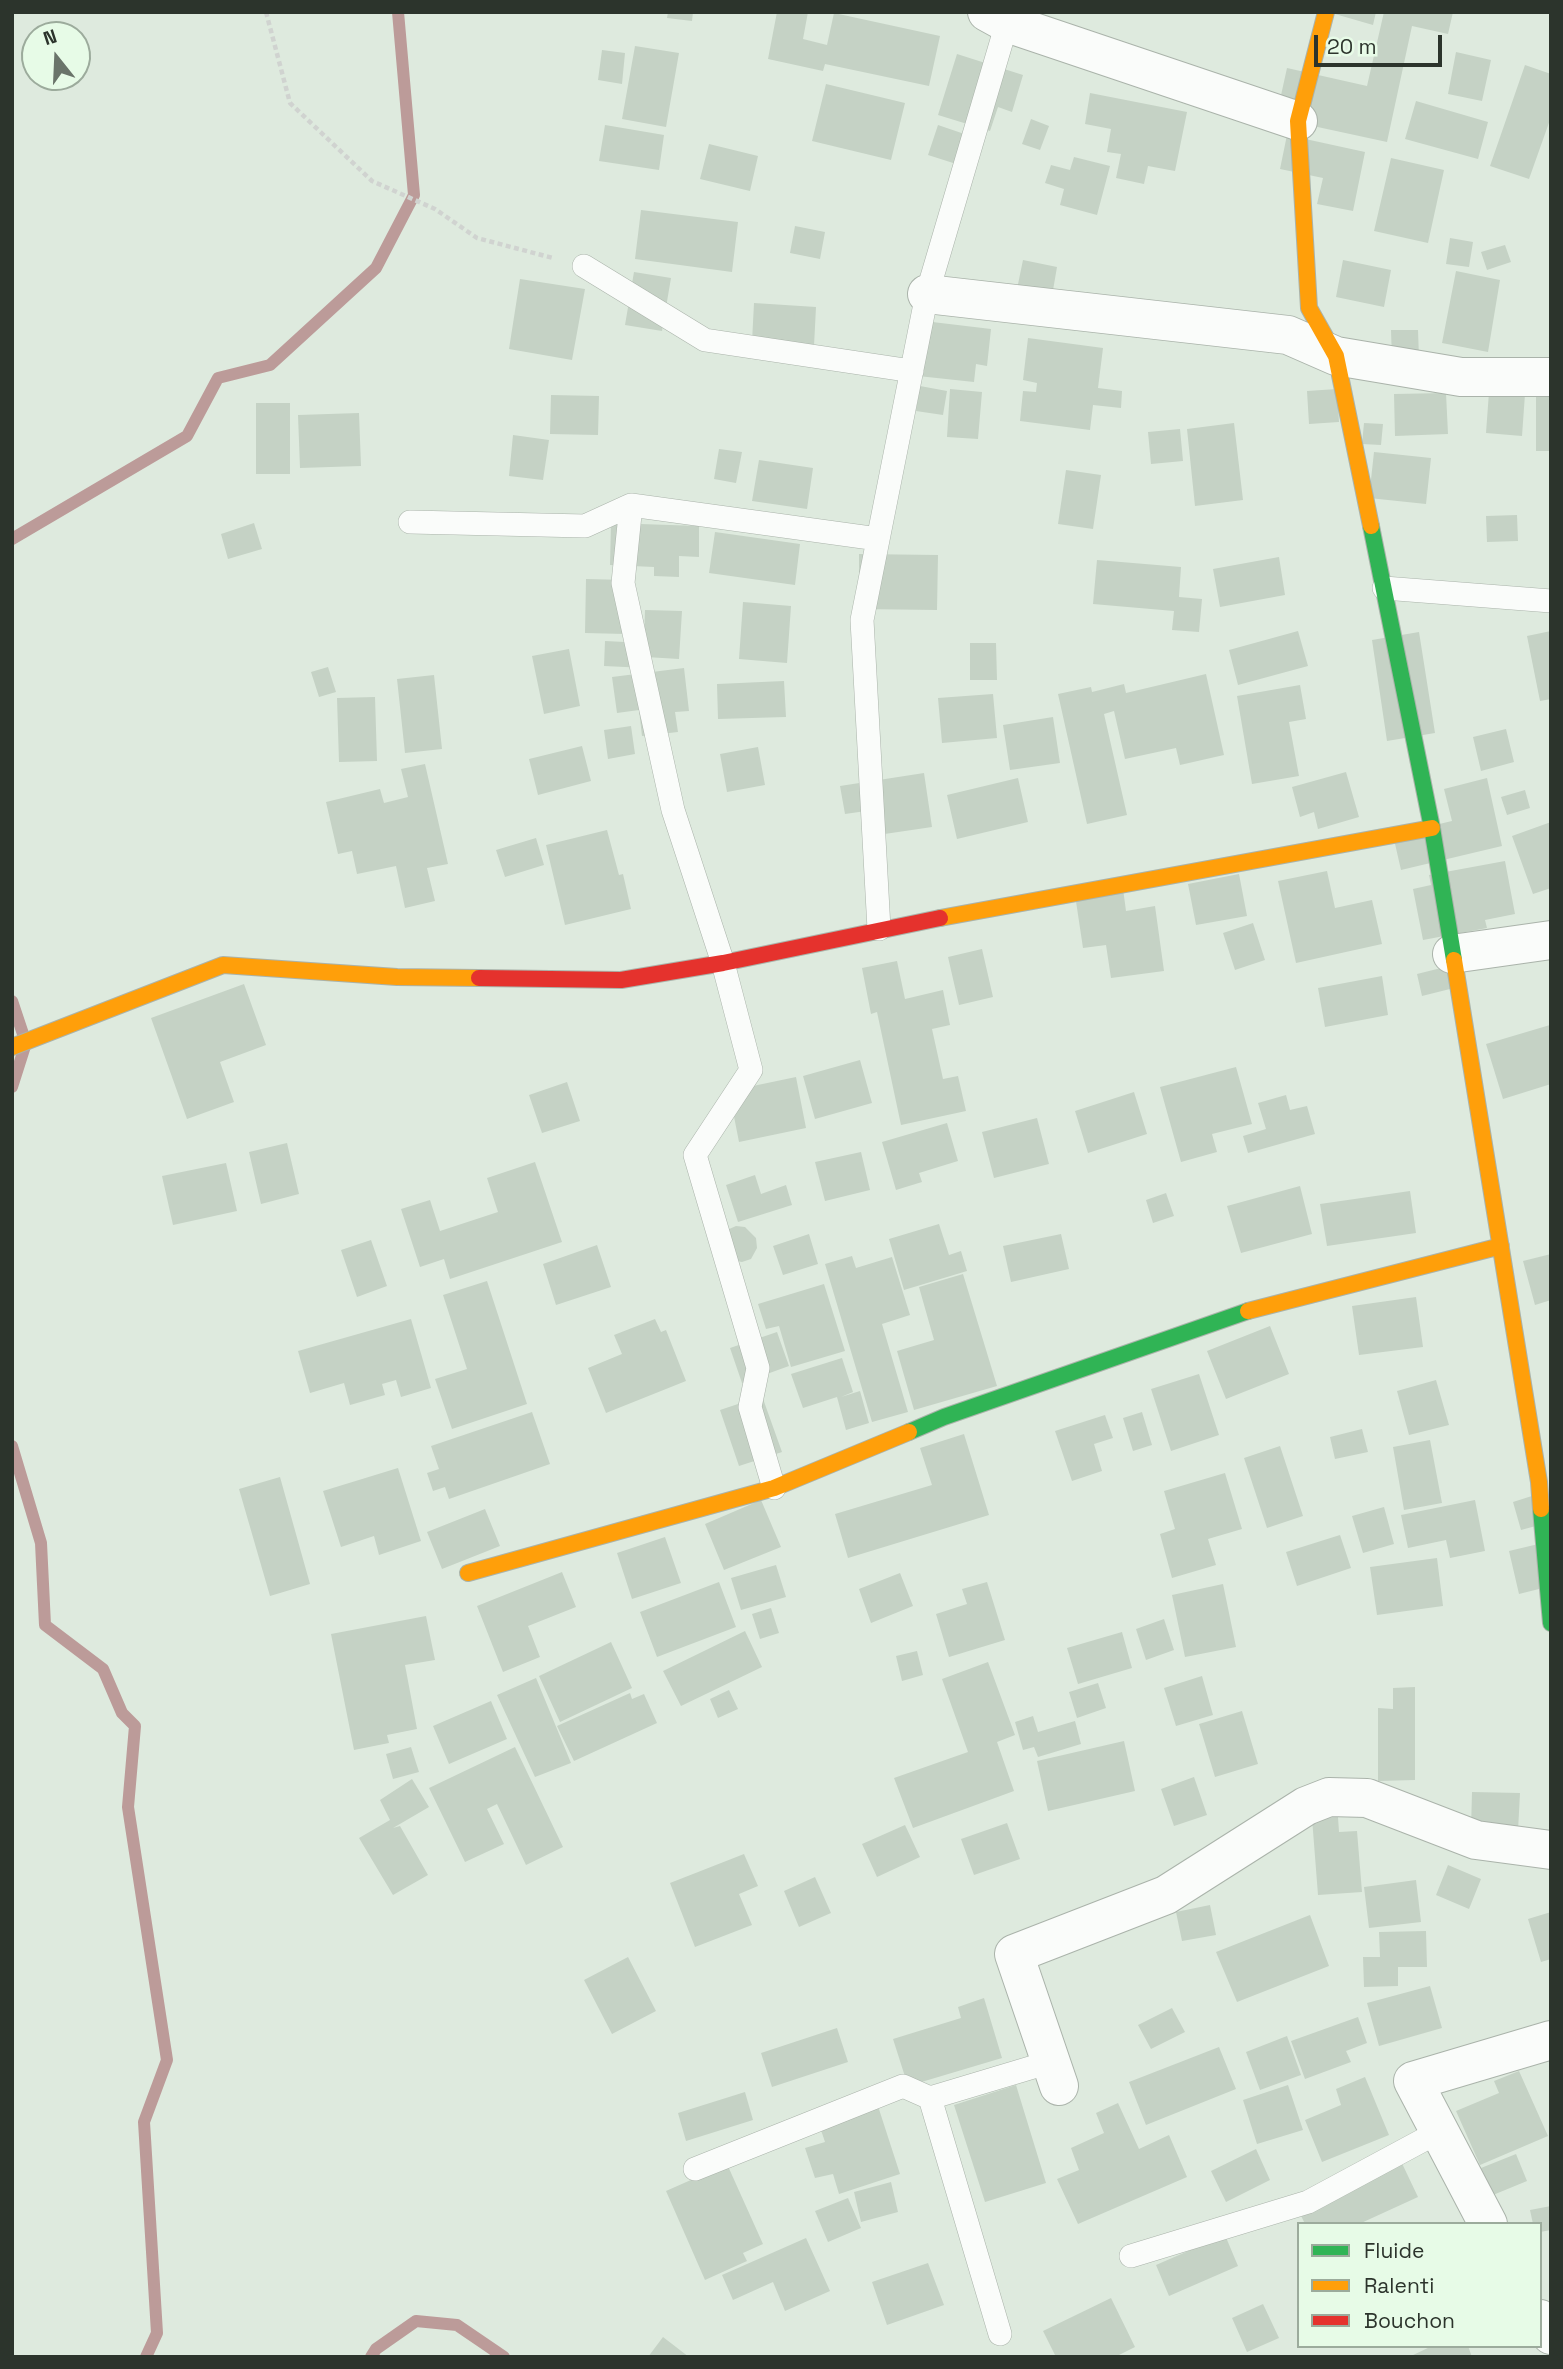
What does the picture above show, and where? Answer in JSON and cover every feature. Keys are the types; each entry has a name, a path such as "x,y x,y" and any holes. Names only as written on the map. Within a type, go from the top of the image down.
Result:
{"street":[{"path":"1326,12 1298,121 1309,308 1336,356 1432,828 1539,1482 1551,1623"},
{"path":"997,17 1298,121"},
{"path":"927,295 1288,335 1336,356 1461,377 1551,377"},
{"path":"12,1047 223,965 397,977 621,980 723,963 879,929 1432,828"},
{"path":"1452,954 1551,940"},
{"path":"468,1573 774,1488 944,1417 1228,1317 1501,1246"},
{"path":"1054,2074 1014,1954 1166,1895 1306,1805 1329,1797 1367,1798 1476,1840 1551,1850"},
{"path":"1487,2222 1413,2081 1551,2040"}],"lane":[{"path":"879,929 862,620 927,295 997,17"},
{"path":"584,266 705,340 912,371"},
{"path":"410,522 585,526 631,505 878,539"},
{"path":"631,505 623,583 673,810 723,963 751,1070 695,1155 758,1368 750,1407 774,1488"},
{"path":"1384,588 1551,601"},
{"path":"695,2169 903,2086 930,2098 1054,2074"},
{"path":"930,2098 1000,2334"},
{"path":"1130,2256 1308,2202 1440,2131"}],"path":[{"path":"266,12 290,103 372,181 435,209 477,239 584,266"}],"building":[{"path":"668,12 693,12 692,21 667,18"},
{"path":"777,12 808,12 803,39 827,45 834,13 940,36 929,86 825,64 823,71 768,59"},
{"path":"1328,12 1376,12 1373,25"},
{"path":"1384,12 1453,12 1448,34 1412,26 1387,142 1276,118 1287,68 1367,86"},
{"path":"635,46 679,53 666,127 622,119"},
{"path":"602,50 625,53 622,84 598,80"},
{"path":"1456,52 1491,60 1482,101 1448,94"},
{"path":"957,54 1023,75 1012,112 998,107 990,131 938,115"},
{"path":"1525,65 1551,74 1551,117 1529,179 1490,166"},
{"path":"826,84 905,103 891,160 812,141"},
{"path":"1090,93 1187,112 1175,171 1148,166 1144,184 1116,178 1121,154 1107,152 1111,129 1085,124"},
{"path":"1416,101 1488,122 1478,159 1405,139"},
{"path":"1031,119 1049,126 1040,150 1022,144"},
{"path":"605,125 664,135 659,170 599,161"},
{"path":"938,125 982,140 972,169 928,155"},
{"path":"1287,135 1365,152 1353,211 1317,204 1323,178 1280,169"},
{"path":"709,144 758,156 750,191 700,179"},
{"path":"1074,157 1110,166 1097,215 1060,205 1064,189 1045,183 1051,165 1070,170"},
{"path":"1391,158 1444,170 1428,243 1374,231"},
{"path":"641,210 738,222 732,272 635,259"},
{"path":"795,226 825,232 820,259 790,253"},
{"path":"1450,238 1473,242 1469,267 1446,264"},
{"path":"1505,245 1511,262 1487,270 1481,252"},
{"path":"1023,260 1057,267 1052,296 1017,289"},
{"path":"1343,260 1391,270 1384,307 1336,297"},
{"path":"1456,271 1500,280 1488,352 1442,343"},
{"path":"634,272 671,278 662,331 625,325"},
{"path":"520,279 585,289 572,360 509,349"},
{"path":"754,303 816,307 814,346 752,342"},
{"path":"924,321 991,329 987,366 976,364 974,382 918,376"},
{"path":"1391,330 1418,330 1419,358 1392,360"},
{"path":"1028,338 1103,348 1098,388 1122,391 1121,408 1093,405 1090,430 1020,421 1023,391 1036,392 1037,383 1023,380"},
{"path":"920,386 947,391 943,415 916,411"},
{"path":"950,389 982,392 978,439 947,437"},
{"path":"1337,389 1339,422 1309,424 1307,391"},
{"path":"1489,392 1525,394 1522,436 1486,433"},
{"path":"1446,393 1448,434 1395,436 1394,394"},
{"path":"551,395 599,396 598,435 550,434"},
{"path":"1536,397 1551,397 1551,451 1536,451"},
{"path":"256,403 290,403 290,474 256,474"},
{"path":"359,413 361,466 300,468 298,415"},
{"path":"1234,423 1243,500 1195,506 1187,429"},
{"path":"1364,423 1383,424 1381,445 1362,444"},
{"path":"1180,429 1183,461 1151,464 1148,432"},
{"path":"513,435 549,440 543,480 509,476"},
{"path":"719,449 742,452 736,483 714,479"},
{"path":"1374,452 1431,458 1426,504 1369,498"},
{"path":"759,460 813,468 807,509 752,501"},
{"path":"1066,470 1101,475 1093,529 1058,524"},
{"path":"1517,515 1518,541 1487,542 1486,516"},
{"path":"254,523 262,549 228,559 221,534"},
{"path":"611,523 699,526 699,557 679,556 679,577 654,576 654,567 610,565"},
{"path":"715,532 800,544 795,585 709,573"},
{"path":"859,554 938,555 937,610 859,609"},
{"path":"1279,557 1285,595 1220,607 1213,569"},
{"path":"1097,560 1181,567 1179,597 1202,599 1199,632 1172,630 1174,611 1093,604"},
{"path":"586,579 627,580 625,634 585,633"},
{"path":"743,602 791,606 787,663 739,659"},
{"path":"645,610 682,611 679,659 646,657 646,668 604,666 605,641 644,643"},
{"path":"1298,631 1308,666 1238,685 1229,650"},
{"path":"1551,631 1551,699 1540,701 1527,636"},
{"path":"1419,632 1435,733 1387,741 1372,640"},
{"path":"970,643 996,643 997,680 970,680"},
{"path":"569,649 580,706 544,714 532,656"},
{"path":"328,667 336,692 319,697 311,672"},
{"path":"684,668 689,711 675,712 678,732 642,736 639,710 617,713 612,677"},
{"path":"1206,674 1224,755 1180,765 1176,748 1125,759 1114,711 1104,714 1127,815 1087,824 1058,694 1091,687 1092,692 1124,684 1126,693"},
{"path":"434,675 442,749 405,753 397,679"},
{"path":"784,681 786,717 718,719 717,684"},
{"path":"1300,685 1306,719 1289,722 1299,776 1252,784 1237,696"},
{"path":"993,694 997,738 942,743 938,698"},
{"path":"375,697 377,761 339,762 337,698"},
{"path":"1053,717 1060,763 1010,770 1003,725"},
{"path":"631,726 635,754 608,759 604,730"},
{"path":"1506,729 1514,762 1481,771 1473,737"},
{"path":"582,746 591,781 538,795 529,759"},
{"path":"758,747 765,785 727,792 720,754"},
{"path":"425,764 448,864 427,868 435,901 405,908 396,866 357,874 352,851 338,854 326,802 380,789 384,803 408,797 401,769"},
{"path":"1346,772 1359,817 1318,829 1314,812 1300,817 1292,787"},
{"path":"924,773 932,827 871,836 866,811 845,814 840,786"},
{"path":"1018,778 1028,822 957,839 947,795"},
{"path":"1487,778 1502,846 1401,870 1393,835 1452,821 1444,789"},
{"path":"1525,790 1530,808 1507,815 1501,797"},
{"path":"1551,822 1551,888 1533,894 1512,836"},
{"path":"607,830 619,875 623,874 631,909 565,925 546,845"},
{"path":"536,838 544,865 505,877 496,850"},
{"path":"1505,861 1515,914 1485,920 1487,928 1423,940 1413,889 1431,885 1429,875"},
{"path":"1327,871 1335,908 1372,900 1382,944 1296,963 1278,881"},
{"path":"1239,874 1247,916 1196,925 1188,884"},
{"path":"1122,881 1126,911 1155,906 1164,971 1111,978 1106,945 1083,948 1074,888"},
{"path":"1253,923 1265,960 1235,970 1223,933"},
{"path":"982,949 993,997 959,1005 948,957"},
{"path":"897,961 905,999 943,990 950,1025 932,1029 943,1079 958,1076 966,1111 901,1125 877,1012 871,1014 862,968"},
{"path":"1449,966 1454,988 1422,996 1417,974"},
{"path":"1382,976 1388,1015 1325,1027 1318,988"},
{"path":"244,984 266,1045 220,1062 234,1102 187,1119 151,1018"},
{"path":"1550,1025 1551,1084 1503,1099 1486,1044"},
{"path":"860,1060 872,1103 815,1119 803,1076"},
{"path":"1236,1067 1252,1124 1212,1134 1217,1152 1181,1162 1160,1087"},
{"path":"796,1077 806,1128 739,1142 729,1091"},
{"path":"567,1082 580,1121 542,1133 529,1095"},
{"path":"1134,1092 1147,1134 1088,1153 1075,1111"},
{"path":"1286,1095 1290,1110 1307,1106 1315,1134 1248,1153 1243,1136 1266,1129 1258,1103"},
{"path":"1037,1118 1049,1164 994,1178 982,1132"},
{"path":"947,1123 958,1161 919,1173 922,1182 896,1190 882,1142"},
{"path":"287,1143 299,1194 261,1204 249,1152"},
{"path":"861,1152 870,1190 825,1201 815,1162"},
{"path":"535,1162 562,1242 450,1279 444,1259 420,1267 401,1209 430,1200 440,1231 498,1212 487,1178"},
{"path":"226,1163 237,1211 173,1225 162,1176"},
{"path":"755,1175 761,1194 786,1185 792,1205 738,1222 726,1185"},
{"path":"1300,1186 1312,1234 1241,1253 1227,1206"},
{"path":"1410,1191 1416,1233 1327,1246 1320,1204"},
{"path":"1166,1193 1174,1216 1153,1223 1146,1200"},
{"path":"939,1224 949,1255 961,1251 967,1271 904,1290 889,1239"},
{"path":"736,1226 745,1227 756,1238 757,1248 751,1259 742,1262 730,1260 727,1230"},
{"path":"809,1234 818,1264 783,1275 773,1246"},
{"path":"1061,1234 1069,1269 1011,1282 1003,1246"},
{"path":"371,1240 387,1286 357,1297 341,1250"},
{"path":"597,1245 611,1287 556,1305 543,1264"},
{"path":"1551,1254 1551,1300 1535,1305 1523,1261"},
{"path":"852,1256 856,1268 892,1257 910,1315 882,1324 908,1412 872,1422 825,1264"},
{"path":"963,1274 997,1386 914,1410 897,1351 934,1340 919,1287"},
{"path":"487,1281 527,1404 452,1429 435,1379 467,1369 443,1295"},
{"path":"824,1284 845,1351 791,1367 779,1326 766,1329 758,1304"},
{"path":"1416,1297 1423,1347 1359,1355 1352,1306"},
{"path":"411,1319 431,1388 401,1397 396,1380 382,1384 385,1395 350,1405 344,1383 310,1393 298,1351"},
{"path":"655,1319 661,1332 666,1330 686,1381 606,1413 588,1368 622,1354 614,1335"},
{"path":"1270,1326 1289,1374 1226,1399 1207,1351"},
{"path":"777,1332 789,1366 742,1383 730,1348"},
{"path":"842,1358 853,1392 841,1397 860,1391 869,1423 846,1430 837,1397 803,1408 791,1374"},
{"path":"1199,1374 1219,1435 1171,1451 1151,1389"},
{"path":"1436,1380 1449,1425 1409,1435 1397,1391"},
{"path":"762,1396 782,1452 739,1466 720,1410"},
{"path":"532,1412 550,1464 449,1499 445,1487 433,1491 427,1473 439,1469 431,1446"},
{"path":"1142,1412 1152,1445 1133,1451 1123,1418"},
{"path":"1105,1415 1113,1438 1094,1444 1102,1471 1072,1481 1055,1431"},
{"path":"1362,1429 1368,1452 1335,1459 1330,1437"},
{"path":"964,1434 989,1515 848,1558 835,1514 932,1485 920,1448"},
{"path":"1430,1440 1442,1503 1404,1510 1393,1447"},
{"path":"1280,1446 1303,1516 1267,1528 1244,1458"},
{"path":"398,1468 421,1541 379,1555 374,1536 341,1547 323,1491"},
{"path":"1225,1473 1242,1529 1208,1539 1216,1565 1172,1578 1160,1534 1175,1529 1164,1491"},
{"path":"280,1477 310,1584 270,1596 239,1489"},
{"path":"1535,1495 1543,1524 1521,1530 1513,1502"},
{"path":"761,1500 781,1547 724,1570 705,1524"},
{"path":"1475,1500 1485,1551 1450,1558 1446,1540 1408,1548 1401,1515"},
{"path":"1384,1507 1394,1544 1363,1553 1352,1516"},
{"path":"485,1509 500,1546 442,1569 427,1532"},
{"path":"1340,1535 1351,1568 1297,1586 1286,1552"},
{"path":"665,1537 681,1583 632,1599 617,1553"},
{"path":"1551,1541 1551,1586 1519,1594 1509,1551"},
{"path":"1437,1558 1443,1606 1377,1615 1370,1567"},
{"path":"776,1565 786,1597 741,1610 731,1578"},
{"path":"562,1572 576,1607 528,1626 540,1657 503,1672 477,1606"},
{"path":"900,1573 913,1606 871,1623 859,1589"},
{"path":"719,1582 736,1627 657,1657 640,1612"},
{"path":"987,1582 1005,1640 949,1657 936,1614 967,1604 962,1589"},
{"path":"1223,1584 1236,1647 1185,1657 1172,1595"},
{"path":"771,1608 779,1633 760,1639 752,1614"},
{"path":"426,1616 435,1660 405,1665 417,1729 387,1735 389,1743 354,1750 331,1634"},
{"path":"1164,1619 1174,1650 1146,1660 1136,1629"},
{"path":"745,1631 762,1667 681,1706 663,1671"},
{"path":"1122,1632 1132,1668 1078,1684 1067,1648"},
{"path":"611,1642 632,1688 560,1722 539,1676"},
{"path":"917,1651 923,1675 902,1681 896,1656"},
{"path":"988,1662 1015,1735 997,1742 1014,1791 913,1828 894,1778 968,1752 942,1679"},
{"path":"1202,1676 1213,1715 1176,1726 1164,1688"},
{"path":"536,1678 571,1763 535,1777 497,1695"},
{"path":"1098,1683 1106,1708 1077,1718 1069,1692"},
{"path":"1415,1687 1415,1780 1378,1781 1378,1708 1393,1709 1393,1688"},
{"path":"729,1690 738,1709 718,1718 710,1699"},
{"path":"630,1693 632,1699 644,1694 657,1723 574,1761 557,1726"},
{"path":"491,1701 507,1739 449,1764 433,1726"},
{"path":"1242,1711 1258,1764 1215,1777 1199,1724"},
{"path":"1033,1716 1038,1732 1075,1721 1081,1744 1038,1757 1034,1747 1023,1750 1015,1722"},
{"path":"1124,1741 1135,1791 1048,1811 1037,1761"},
{"path":"411,1747 419,1772 393,1779 386,1754"},
{"path":"515,1747 563,1847 526,1865 497,1804 487,1809 504,1844 465,1862 429,1788"},
{"path":"1194,1777 1207,1815 1174,1826 1161,1789"},
{"path":"412,1779 429,1807 393,1828 400,1826 428,1875 393,1895 359,1838 390,1820 380,1800"},
{"path":"1472,1792 1520,1793 1518,1831 1471,1830"},
{"path":"1338,1817 1339,1832 1357,1831 1362,1892 1318,1895 1312,1818"},
{"path":"1007,1823 1020,1859 974,1875 961,1839"},
{"path":"905,1825 920,1857 877,1877 862,1844"},
{"path":"744,1854 758,1886 739,1894 752,1925 695,1947 670,1883"},
{"path":"1448,1865 1481,1879 1469,1909 1436,1895"},
{"path":"815,1877 831,1913 799,1927 784,1891"},
{"path":"1416,1880 1421,1922 1369,1928 1364,1887"},
{"path":"1210,1905 1216,1935 1182,1941 1176,1912"},
{"path":"1551,1912 1551,1959 1541,1962 1528,1919"},
{"path":"1310,1915 1329,1966 1237,2002 1216,1952"},
{"path":"1426,1931 1427,1967 1398,1967 1398,1986 1364,1987 1363,1957 1380,1957 1379,1932"},
{"path":"628,1957 656,2011 612,2034 584,1980"},
{"path":"1430,1986 1442,2028 1379,2046 1367,2003"},
{"path":"984,1998 1002,2058 908,2086 893,2039 961,2018 958,2007"},
{"path":"1172,2008 1185,2032 1151,2049 1138,2025"},
{"path":"1358,2017 1367,2043 1346,2051 1351,2062 1305,2079 1291,2041"},
{"path":"837,2028 848,2062 772,2087 761,2053"},
{"path":"1287,2036 1301,2075 1260,2090 1246,2052"},
{"path":"1219,2047 1236,2089 1146,2125 1129,2082"},
{"path":"1519,2071 1548,2136 1480,2165 1456,2111 1499,2093 1494,2081"},
{"path":"1365,2077 1389,2135 1322,2162 1305,2120 1341,2105 1336,2089"},
{"path":"1016,2085 1046,2183 985,2202 954,2105"},
{"path":"1288,2085 1303,2130 1257,2144 1243,2100"},
{"path":"745,2092 753,2120 686,2141 678,2113"},
{"path":"876,2100 900,2174 839,2194 833,2174 815,2178 805,2148 825,2142 817,2118"},
{"path":"1118,2103 1139,2149 1169,2135 1187,2177 1078,2224 1057,2179 1079,2170 1071,2148 1104,2133 1096,2113"},
{"path":"1256,2149 1270,2180 1226,2202 1211,2171"},
{"path":"1516,2154 1527,2181 1493,2195 1481,2168"},
{"path":"1398,2155 1418,2197 1363,2222 1304,2222 1295,2203"},
{"path":"727,2164 763,2244 743,2253 747,2261 705,2280 666,2191"},
{"path":"891,2182 898,2212 861,2222 854,2192"},
{"path":"848,2198 861,2228 828,2242 815,2211"},
{"path":"1551,2206 1551,2230 1542,2232 1542,2222 1533,2222 1530,2210"},
{"path":"1225,2235 1238,2266 1169,2296 1156,2265"},
{"path":"806,2238 830,2291 785,2311 773,2282 733,2300 722,2275"},
{"path":"928,2263 944,2305 887,2325 872,2282"},
{"path":"1111,2298 1135,2347 1115,2357 1056,2357 1043,2331"},
{"path":"1263,2304 1279,2338 1247,2352 1232,2318"},
{"path":"663,2337 689,2357 648,2357"},
{"path":"1428,2348 1469,2348 1472,2357 1409,2357"}],"waterway":[{"path":"12,539 187,436 218,378 270,365 376,268 414,195 398,12"},
{"path":"12,1001 26,1043 12,1087"},
{"path":"12,1446 41,1543 45,1625 103,1669 122,1713 135,1726 128,1807 167,2060 144,2122 157,2333 146,2357"},
{"path":"371,2357 376,2349 416,2321 457,2325 504,2357"}],"traffic: fast":[{"path":"1371,526 1432,828 1454,960"},
{"path":"909,1432 944,1417 1248,1311"},
{"path":"1541,1509 1551,1623"}],"traffic: slow":[{"path":"1326,12 1298,121 1309,308 1336,356 1371,526"},
{"path":"940,918 1432,828"},
{"path":"1454,960 1539,1482 1541,1509"},
{"path":"12,1047 223,965 397,977 479,978"},
{"path":"1248,1311 1501,1246"},
{"path":"468,1573 774,1488 909,1432"}],"traffic: jam":[{"path":"479,978 621,980 723,963 940,918"}]}
